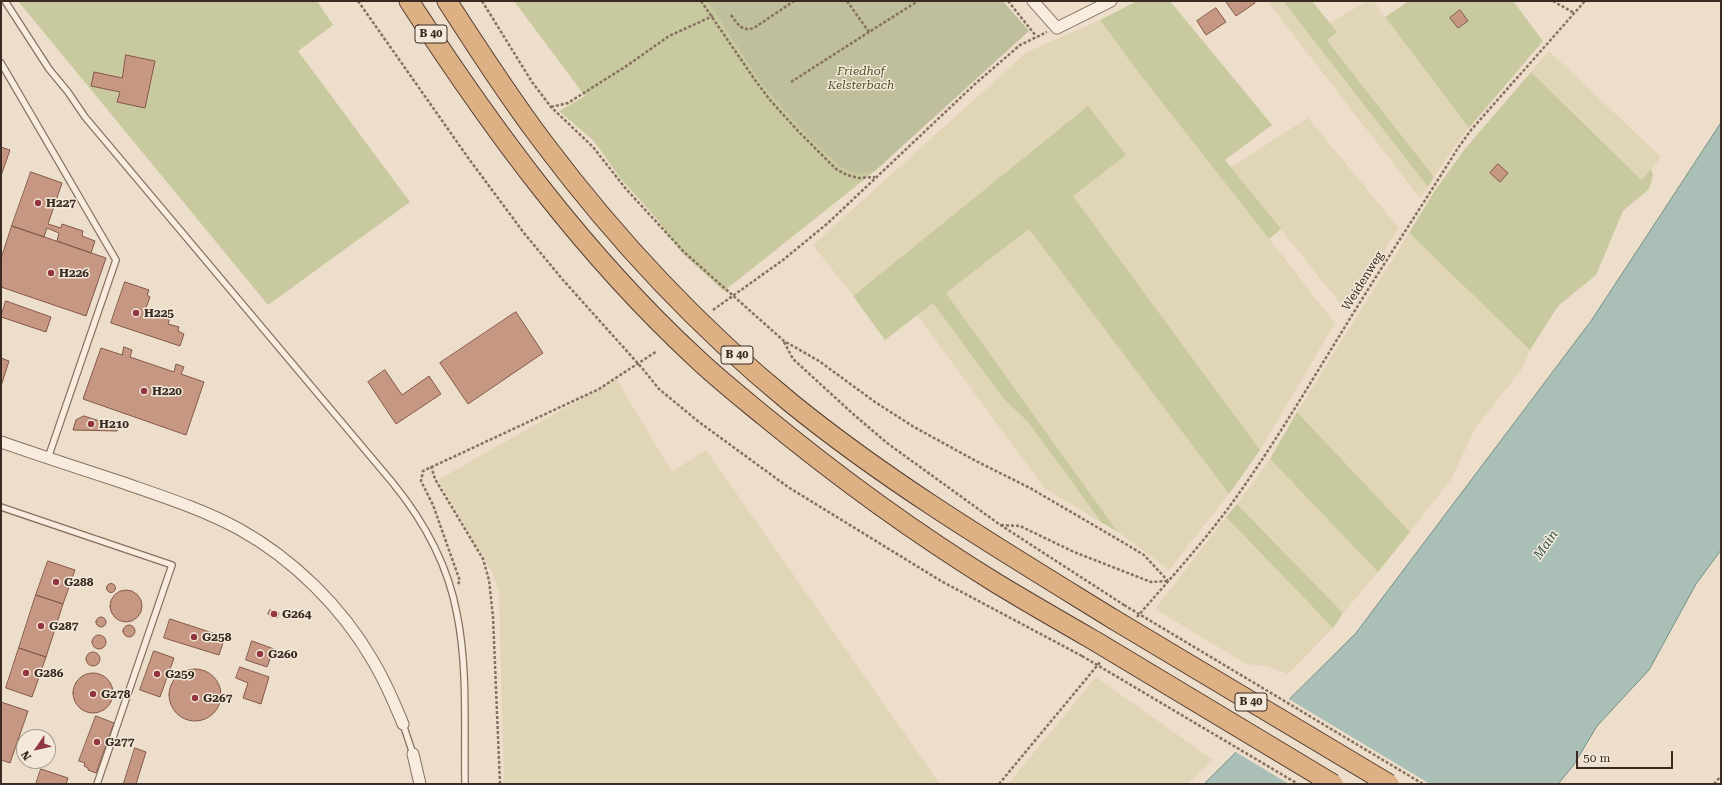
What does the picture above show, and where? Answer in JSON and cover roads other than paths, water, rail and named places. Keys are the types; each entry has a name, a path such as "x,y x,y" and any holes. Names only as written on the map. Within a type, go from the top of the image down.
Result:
{"highway":[{"name":"B 40","path":"409,1 452,68 555,207 643,306 694,357 820,462 928,539 1100,648 1333,784"},
{"name":"B 40","path":"446,1 522,114 587,198 664,284 728,347 796,407 904,488 1119,612 1389,784"}],"street":[{"path":"1033,1 1056,28 1111,1"},
{"path":"1,442 179,502 239,529 267,547 316,587 345,620 376,666 403,724"},
{"path":"413,754 420,784"}],"lane":[{"path":"5,1 49,69 86,117 404,497 429,535 445,572 457,614 463,660 465,784"},
{"path":"1,63 116,260 48,458"},
{"path":"1,508 172,565 97,784"},
{"path":"403,724 413,754"}],"water":[{"name":"Main","path":"1721,123 1721,550 1696,584 1649,670 1597,726 1573,766 1558,784 1204,784 1356,633 1591,321"}],"place":[{"name":"H227","path":"38,203"},
{"name":"H226","path":"51,273"},
{"name":"H225","path":"136,313"},
{"name":"H220","path":"144,391"},
{"name":"H210","path":"91,424"},
{"name":"G288","path":"56,582"},
{"name":"G264","path":"274,614"},
{"name":"G287","path":"41,626"},
{"name":"G258","path":"194,637"},
{"name":"G260","path":"260,654"},
{"name":"G286","path":"26,673"},
{"name":"G259","path":"157,674"},
{"name":"G278","path":"93,694"},
{"name":"G267","path":"195,698"},
{"name":"G277","path":"97,742"}],"park label":[{"name":"Friedhof Kelsterbach","path":"861,78"}]}
